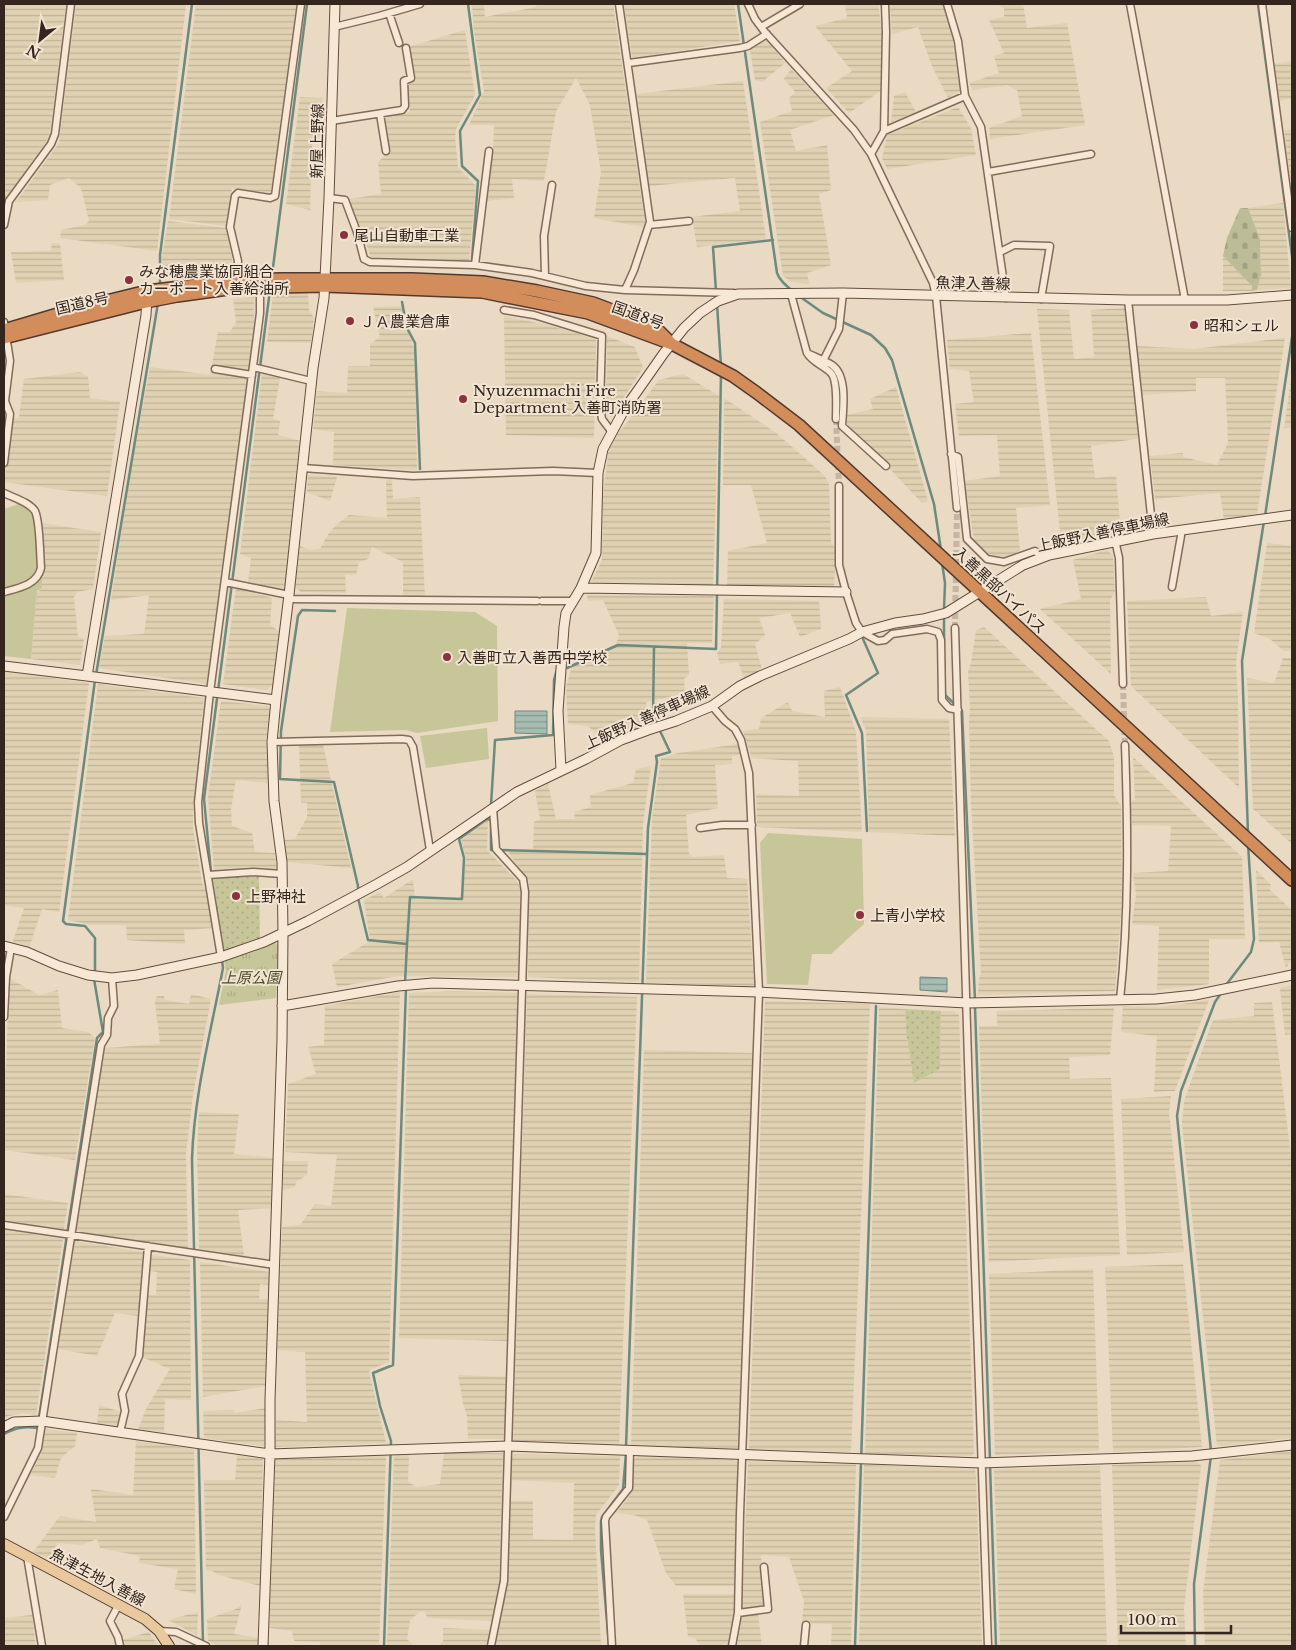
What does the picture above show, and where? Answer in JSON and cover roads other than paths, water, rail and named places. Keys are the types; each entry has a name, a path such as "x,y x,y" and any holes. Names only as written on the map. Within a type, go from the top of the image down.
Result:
{"highway":[{"name":"国道8号","path":"5,331 78,308 236,280 260,284"},
{"name":"国道8号","path":"146,297 177,296 260,284 483,282 593,303 654,326 672,344"},
{"name":"入善黒部バイパス","path":"672,344 733,376 799,425 1292,880"}],"main road":[{"name":"魚津生地入善線","path":"4,1544 145,1619 159,1631 169,1646"}],"street":[{"path":"4,225 9,201 52,144 55,134 71,4"},
{"path":"236,280 238,261 230,227 235,196 238,193 270,198 275,196 301,4"},
{"name":"新屋上野線","path":"262,1646 270,1454 283,933 282,862 274,801 272,742 311,381 325,282 335,4"},
{"path":"334,27 390,13 402,6 420,4"},
{"path":"619,4 629,63 650,222 634,270 625,290"},
{"path":"748,4 761,27 854,130 871,154 933,283 936,296 957,508"},
{"path":"761,27 800,4"},
{"path":"871,154 884,131 885,4"},
{"path":"948,4 958,40 965,96 981,127 1006,298"},
{"path":"1130,4 1185,300"},
{"path":"1262,4 1292,228"},
{"path":"390,13 399,43"},
{"path":"629,63 740,48 748,46 767,34"},
{"path":"330,121 402,110 405,106 404,81 411,78 406,48"},
{"path":"884,131 965,96"},
{"path":"380,114 386,151"},
{"path":"475,265 489,151"},
{"path":"988,172 1091,154"},
{"path":"545,276 544,236 552,185"},
{"path":"329,198 345,200 357,232 364,259 370,262 475,265 545,276 586,286 625,290 738,294"},
{"path":"649,225 689,221"},
{"path":"1000,252 1014,246 1050,246 1041,299"},
{"path":"221,957 199,823 198,802 210,692 260,313 260,284"},
{"path":"823,361 840,329 843,293"},
{"name":"魚津入善線","path":"561,770 558,711 564,627 566,613 581,588 596,553 598,472 603,449 611,431 630,402 684,328 700,313 718,301 738,294 843,293 1128,300 1227,300 1292,295"},
{"path":"791,294 806,353 810,359 832,374 836,419"},
{"path":"87,676 146,315 146,297"},
{"path":"1128,300 1153,534"},
{"path":"504,310 534,315 602,336 600,407 602,419 611,431"},
{"path":"4,463 10,414 5,401 10,361 5,331"},
{"path":"806,353 833,366 839,372 843,383 842,426 886,466"},
{"path":"253,367 311,381"},
{"path":"215,369 252,376"},
{"path":"951,454 958,457 967,539 987,559 1004,562 1035,551 1043,557"},
{"path":"303,468 413,476 553,471 598,472"},
{"path":"839,486 839,565 856,624 862,632 878,641 885,640 892,634 927,629 938,632 941,640 942,700 949,708 958,710"},
{"path":"4,493 26,503 35,511 40,568 36,579 23,587 4,592"},
{"name":"上飯野入善停車場線","path":"7,947 27,952 88,976 112,978 137,975 221,957 264,942 377,884 406,867 517,792 621,740 712,706 740,686 760,676 862,632 946,613 1023,565 1043,557 1115,540 1292,515"},
{"path":"1172,588 1182,530"},
{"path":"1115,540 1119,558 1123,684"},
{"path":"225,582 288,597 573,601"},
{"path":"581,588 846,592"},
{"path":"956,628 966,1003 988,1646"},
{"path":"4,666 276,700"},
{"path":"712,706 735,729 741,740 749,773 759,992 738,1613 732,1646"},
{"path":"272,742 409,740 413,747 430,850"},
{"path":"1120,1000 1127,898 1125,745"},
{"path":"491,1646 504,1581 525,892 523,879 496,848 493,808"},
{"path":"700,828 722,825 752,825"},
{"path":"208,875 252,872 282,874"},
{"path":"4,1017 7,947"},
{"path":"282,1006 398,986 432,983 759,992 966,1003 1156,999 1195,994 1292,974"},
{"path":"4,1517 38,1448 101,1046 107,1035 108,1018 114,1006 112,978"},
{"path":"4,1225 275,1265"},
{"path":"120,1432 125,1411 122,1394 138,1356 148,1246"},
{"path":"4,1427 14,1422 42,1421 270,1454 508,1446 981,1463 1192,1456 1292,1445"},
{"path":"612,1646 605,1521 606,1517 629,1488 630,1451"},
{"path":"27,1556 42,1646"},
{"path":"738,1613 768,1609 764,1567"},
{"path":"119,1604 110,1621 120,1646"},
{"path":"804,1646 806,1625"},
{"path":"159,1631 176,1632 206,1646"}],"waterway":[{"path":"160,285 160,255 192,4"},
{"path":"272,275 307,4"},
{"path":"468,4 480,95 460,131 462,166 478,181 472,259"},
{"path":"738,4 777,273 793,291"},
{"path":"1258,4 1292,256"},
{"path":"716,291 713,247 773,240"},
{"path":"212,883 204,799 270,290"},
{"path":"799,296 823,313 871,335 885,348 892,360 934,504 941,550"},
{"path":"402,302 407,328 415,343 420,469"},
{"path":"96,675 158,303"},
{"path":"717,304 721,366"},
{"path":"1265,516 1292,337"},
{"path":"567,668 618,645 716,649 721,374"},
{"path":"1248,834 1242,661 1264,521"},
{"path":"942,563 945,583 944,610"},
{"path":"335,611 302,610 298,616 281,731 280,779 334,782 358,892"},
{"path":"944,616 944,640"},
{"path":"863,639 878,673 846,695 862,733 867,831"},
{"path":"626,1447 648,828 657,762 656,756 670,752 653,716 654,648"},
{"path":"944,661 945,695 962,711 975,1000"},
{"path":"491,805 495,740 553,735 554,680 557,669"},
{"path":"95,680 63,921 66,924 85,926 95,938 95,973"},
{"path":"407,944 410,897 462,899 464,858 459,839 487,819 491,820 491,850 494,850"},
{"path":"1226,985 1251,952 1254,939 1248,844"},
{"path":"500,850 647,854"},
{"path":"358,898 368,940 407,944 405,983"},
{"path":"203,1644 192,1159 196,1111 208,1039 223,968 222,960"},
{"path":"39,1418 97,1038 103,1032 94,979"},
{"path":"384,1646 391,1441 380,1406 373,1373 393,1365 406,988"},
{"path":"1211,1451 1177,1116 1181,1091 1215,1002 1222,992"},
{"path":"855,1646 876,1006"},
{"path":"975,1006 990,1460"},
{"path":"4,1434 20,1428 37,1428 38,1423"},
{"path":"609,1646 601,1550 601,1521 623,1489 626,1453"},
{"path":"1195,1646 1194,1584 1211,1456"},
{"path":"990,1465 996,1646"}],"tunnel":[{"path":"836,419 839,486"},
{"path":"955,628 957,508"},
{"path":"1123,684 1125,745"}],"place":[{"name":"尾山自動車工業","path":"344,235"},
{"name":"みな穂農業協同組合 カーポート入善給油所","path":"129,280"},
{"name":"ＪＡ農業倉庫","path":"350,321"},
{"name":"昭和シェル","path":"1194,325"},
{"name":"Nyuzenmachi Fire Department 入善町消防署","path":"463,399"},
{"name":"入善町立入善西中学校","path":"447,657"},
{"name":"上野神社","path":"236,896"},
{"name":"上青小学校","path":"860,915"}],"park label":[{"name":"上原公園","path":"251,977"}]}
